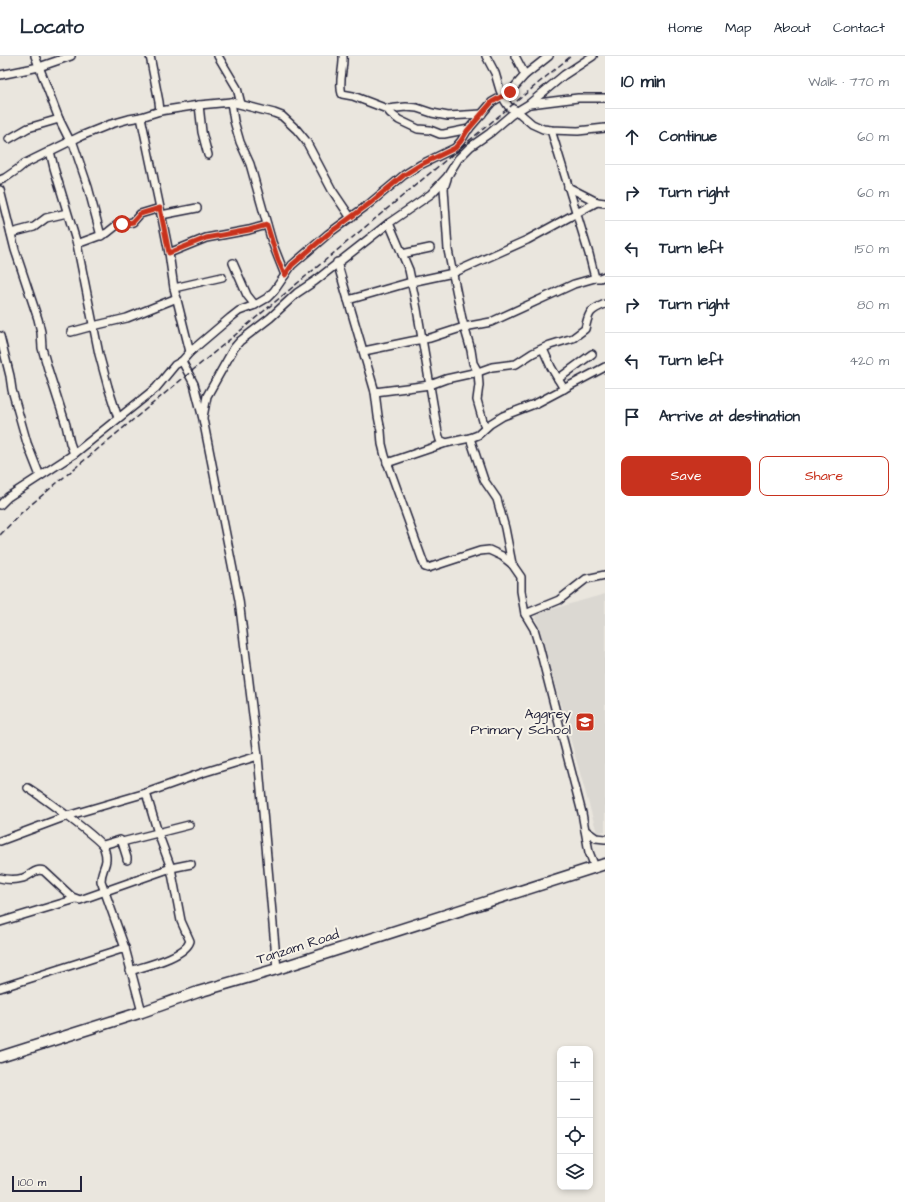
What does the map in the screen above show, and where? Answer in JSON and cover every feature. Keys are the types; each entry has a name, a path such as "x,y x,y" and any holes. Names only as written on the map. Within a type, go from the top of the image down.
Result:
{"highway":[{"name":"Tanzam Road","path":"0,1057 142,1012 198,992 605,864"}],"street":[{"path":"35,56 59,119 71,141 88,187 100,236"},
{"path":"0,75 39,67 71,56"},
{"path":"150,56 160,111"},
{"path":"218,56 237,88 241,104"},
{"path":"343,56 341,84 342,94 353,96 387,109 406,107 417,108 448,116 482,114"},
{"path":"486,56 502,96 509,107 517,111 532,124 543,129 551,130 578,131 605,128"},
{"path":"515,56 525,75"},
{"path":"0,505 8,497 74,454 156,388 175,365 182,361 190,352 239,311 255,305 267,298 274,291 292,265 328,234 351,218 404,175 420,165 455,148 492,102 510,92 525,75 549,56"},
{"path":"202,419 207,396 234,348 240,341 270,318 297,293 315,281 337,262 431,194 447,177 458,159 470,146 490,133 517,111 529,104 564,75 593,56"},
{"path":"529,104 578,98 605,98"},
{"path":"231,102 234,121 240,142 252,171 278,260 285,275"},
{"path":"0,180 24,164 71,141 111,124 160,111 231,102 282,116 298,130 306,141 332,190 351,218"},
{"path":"199,105 202,132 208,155"},
{"path":"387,109 390,113 418,129 430,130 440,134 469,129"},
{"path":"141,117 169,253 174,288 190,352"},
{"path":"9,139 28,128 59,119"},
{"path":"551,130 595,278"},
{"path":"50,151 77,244 93,326 108,387 118,418"},
{"path":"447,177 444,188 448,250 464,327 471,350 473,363 478,372 479,385 477,400 485,428"},
{"path":"568,186 597,202 605,203"},
{"path":"0,190 15,250 38,319 44,355 74,454"},
{"path":"348,300 411,282 453,273 513,247 597,202"},
{"path":"77,244 107,233 117,225 133,222 140,214 197,208"},
{"path":"11,233 34,226 46,218 67,213"},
{"path":"389,223 409,270 438,433 440,440 446,443"},
{"path":"169,253 206,238 267,225"},
{"path":"402,254 430,248"},
{"path":"337,262 355,326 364,350 375,392 382,444 387,463 425,567 428,568 480,551 489,550 502,556 512,564 521,577 521,590 525,614 534,629 545,665 582,813 589,852 595,868"},
{"path":"233,263 247,295 255,305"},
{"path":"364,350 442,335 464,327 491,322 568,287 605,276"},
{"path":"174,288 222,277"},
{"path":"72,332 127,318 177,298"},
{"path":"375,392 430,385 446,379 478,372 492,367 516,364 533,353 573,338 585,329 586,320 595,308 605,304"},
{"path":"0,336 12,390 40,476"},
{"path":"543,349 564,389"},
{"path":"558,379 592,354"},
{"path":"182,361 194,384 239,600 258,756 277,968"},
{"path":"387,463 446,443 478,435 485,428 503,416 537,403 605,367"},
{"path":"470,438 484,480 497,499 505,528 512,564"},
{"path":"525,614 559,600 586,579 605,575"},
{"path":"0,840 67,816 146,793 202,772 258,756"},
{"path":"28,788 53,804 103,845 107,861 101,878 125,948 142,1012"},
{"path":"130,971 175,955 189,946 190,941 181,921 171,868 158,833 146,793"},
{"path":"103,845 118,840 122,842 188,825"},
{"path":"585,830 596,838 605,839"},
{"path":"122,842 127,858 126,860"},
{"path":"0,922 76,899 80,900 171,868 191,864"},
{"path":"0,878 11,880 28,876 36,870 41,870 76,899"},
{"path":"0,988 125,948"}],"shaded area":[{"name":"Aggrey Primary School","path":"605,594 605,831 597,833 535,614"}],"railway":[{"path":"0,535 22,512 571,56"}],"place":[{"name":"Aggrey Primary School","path":"585,722"}],"route":[{"path":"122,224 133,222 140,214 160,208 169,253 206,238 267,225 278,260 285,275 292,265 328,234 351,218 404,175 420,165 455,148 467,131 492,102 510,92"}]}
